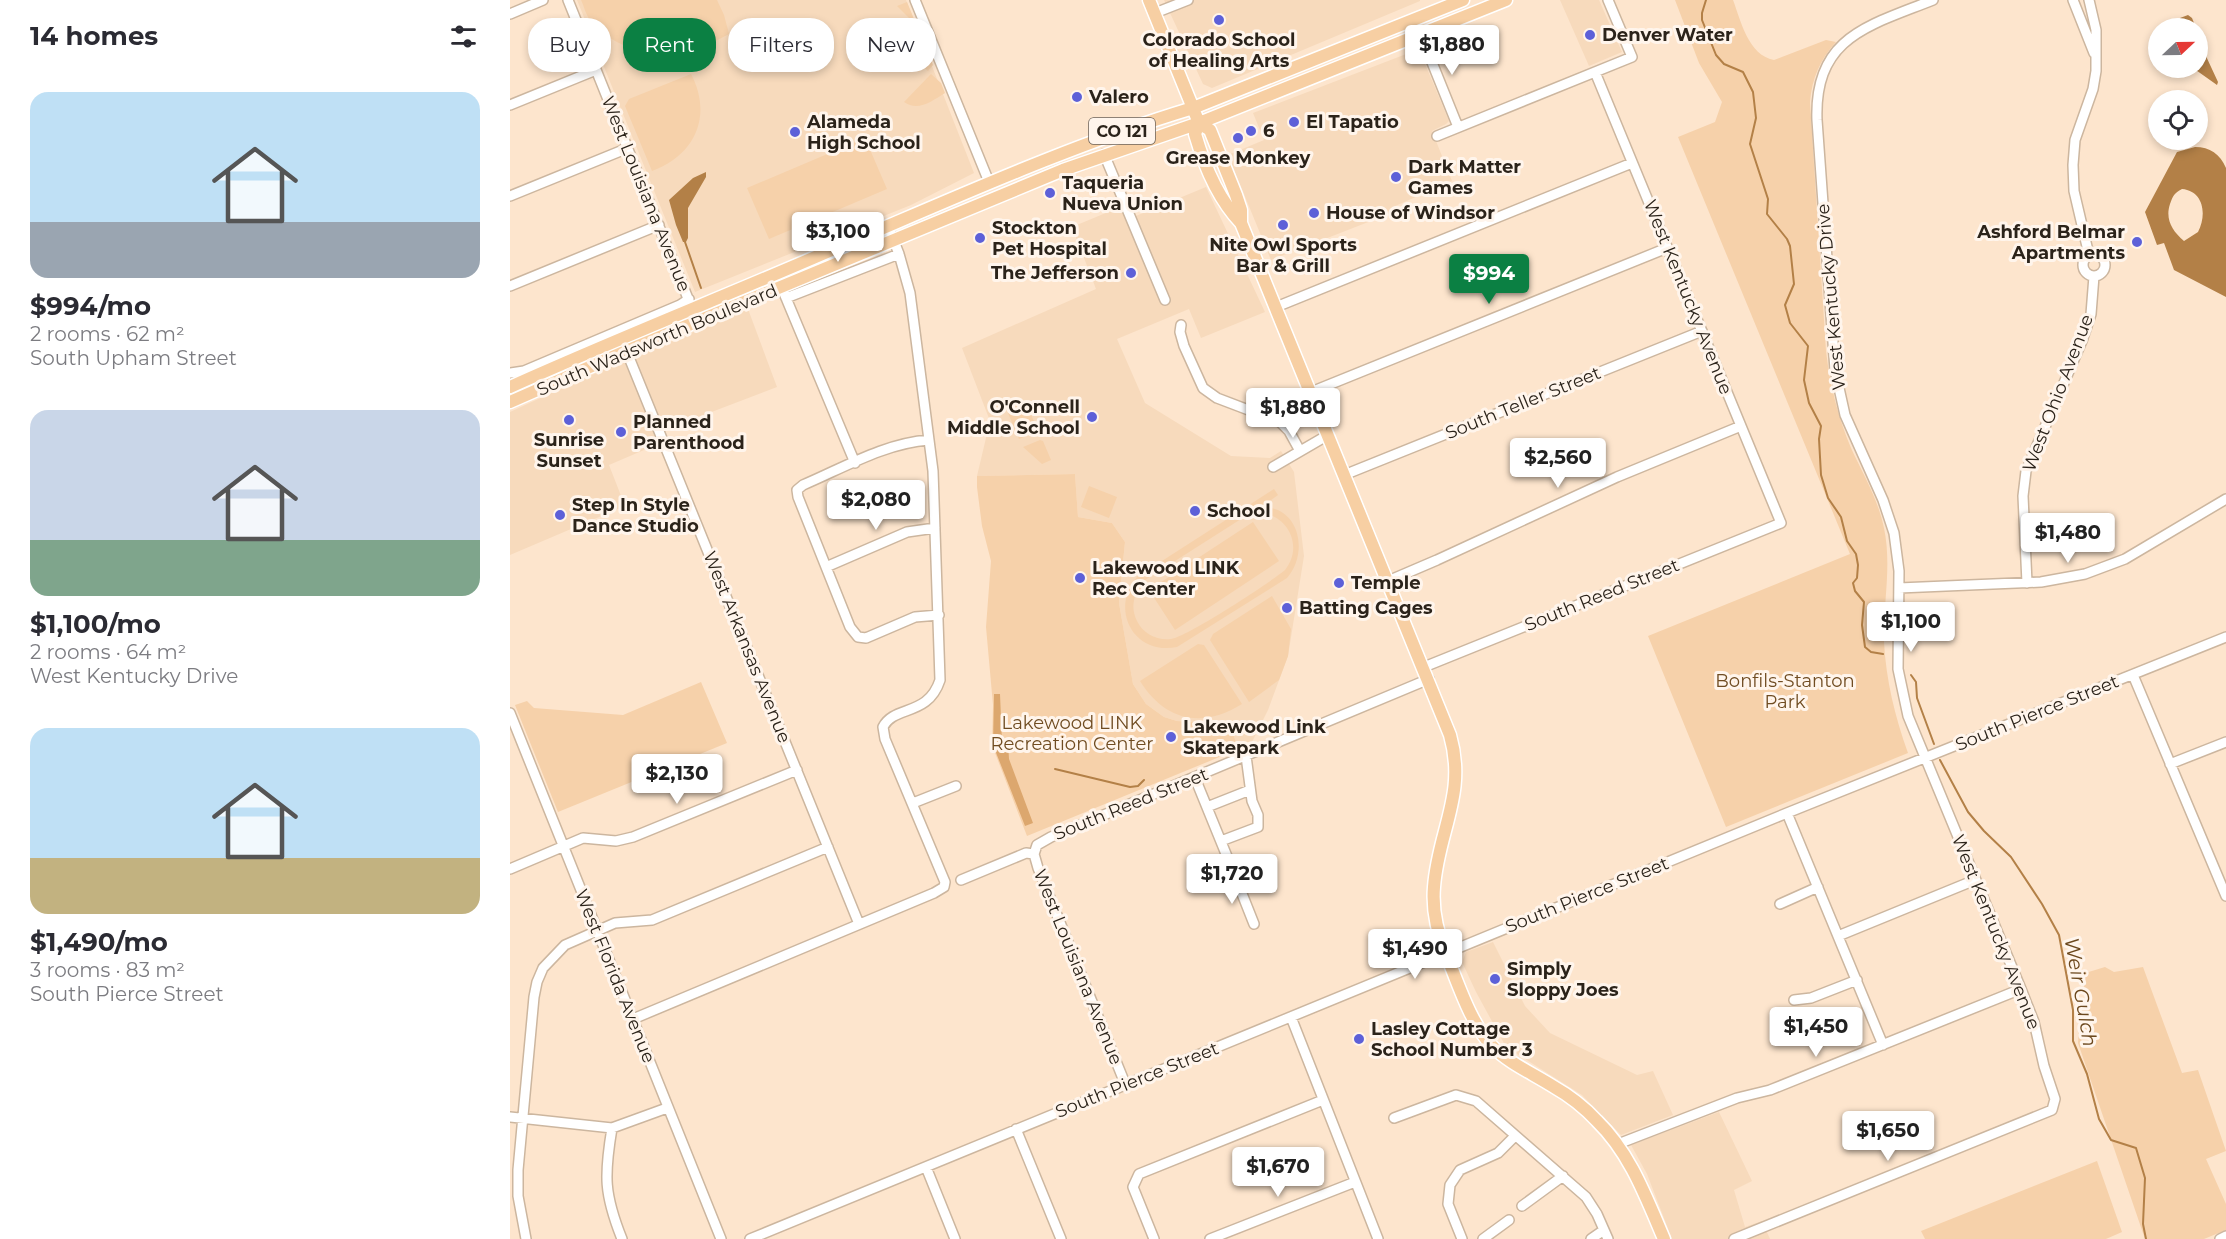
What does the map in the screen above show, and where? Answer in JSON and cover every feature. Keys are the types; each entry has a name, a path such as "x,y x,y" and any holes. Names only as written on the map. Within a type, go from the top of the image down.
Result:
{"main road":[{"path":"1149,0 1199,123 1195,134 1208,170 1225,203 1240,223 1276,307 1450,735 1456,758 1456,786 1434,886 1436,920 1446,953 1476,1022 1487,1040 1509,1060 1574,1100 1617,1144 1634,1172 1664,1239"},
{"name":"South Wadsworth Boulevard","path":"511,384 621,338 690,304 776,274 989,182 1099,139 1193,108 1463,0"},
{"name":"South Wadsworth Boulevard","path":"514,400 697,321 784,293 894,240 1104,154 1199,123 1506,0"},
{"path":"1321,76 1321,69 1324,66 1377,34"},
{"path":"951,216 962,206 989,191 991,187 989,182"}],"street":[{"path":"510,14 543,0"},
{"name":"West Louisiana Avenue","path":"568,0 575,18"},
{"path":"915,0 989,182"},
{"path":"1155,13 1188,0"},
{"path":"1437,136 1632,57 1608,0"},
{"path":"1921,2 1933,0"},
{"path":"2073,0 2095,55"},
{"path":"2089,0 2096,30 2096,71 2094,85 2076,137 2073,165 2075,195 2089,255"},
{"name":"West Kentucky Drive","path":"1921,2 1856,32 1839,47 1822,74 1818,90 1817,120 1835,370 1841,400 1851,430 1892,523 1899,562 1899,678 1908,716 1924,758"},
{"path":"1421,35 1458,127"},
{"path":"510,105 591,72"},
{"name":"West Louisiana Avenue","path":"597,72 697,321"},
{"name":"West Kentucky Avenue","path":"1595,72 1781,523"},
{"path":"510,196 628,148"},
{"path":"1104,154 1165,300"},
{"path":"1276,307 1632,163"},
{"path":"510,286 659,225"},
{"path":"633,1020 944,887 945,882 885,739 883,727 890,719 928,702 940,680 935,528 929,441 910,293 888,226"},
{"path":"1311,392 1667,248"},
{"name":"South Wadsworth Boulevard","path":"784,293 899,254"},
{"path":"2099,254 2105,261 2104,271 2094,276 2087,274 2083,268 2084,261 2089,255 2099,254"},
{"path":"776,274 855,463"},
{"name":"West Ohio Avenue","path":"2027,582 2024,505 2026,471 2082,341 2091,314 2094,276"},
{"name":"South Wadsworth Boulevard","path":"510,373 524,371 680,305 690,304"},
{"path":"1181,325 1180,332 1184,346 1203,388 1216,398 1280,422 1289,431 1300,451"},
{"name":"South Teller Street","path":"1344,475 1702,331"},
{"name":"West Arkansas Avenue","path":"621,338 859,924"},
{"path":"511,384 514,400"},
{"path":"1388,581 1437,561 1617,477 1741,426"},
{"path":"1273,467 1328,435"},
{"path":"929,441 896,446 803,485 797,490 850,627 858,637 866,638 915,617 939,615"},
{"path":"1899,588 2068,578 2109,566 2134,554 2226,499"},
{"name":"South Reed Street","path":"1424,667 1781,523"},
{"path":"826,567 907,532 935,528"},
{"name":"South Pierce Street","path":"750,1239 1787,813 2226,637"},
{"path":"2133,675 2226,896"},
{"name":"South Reed Street","path":"961,880 1034,851 1038,843 1051,837 1429,680"},
{"name":"West Florida Avenue","path":"510,713 721,1239"},
{"path":"2170,764 2226,742"},
{"path":"1221,841 1258,826 1258,815 1252,801 1246,756"},
{"name":"West Kentucky Avenue","path":"1734,1239 2052,1110 2055,1099 2044,1066 2034,1022 1924,758"},
{"path":"510,869 588,838 616,842 627,840 797,770"},
{"path":"1195,778 1254,924"},
{"path":"913,803 956,786"},
{"path":"1206,807 1250,790"},
{"path":"1787,813 1883,1045"},
{"path":"526,1239 518,1196 522,1119 537,982 543,968 565,945 597,930 615,924 652,920 828,847"},
{"name":"West Louisiana Avenue","path":"1034,851 1126,1086"},
{"path":"1235,876 1269,862"},
{"path":"1838,936 1975,879"},
{"path":"1780,904 1818,887"},
{"path":"1794,1000 1811,998 1857,980"},
{"path":"1617,1144 1737,1098 1770,1090 2021,989"},
{"path":"1291,1017 1378,1239"},
{"path":"1394,1118 1456,1095 1476,1101 1592,1204 1606,1234 1591,1239"},
{"path":"1154,1239 1133,1187 1139,1174 1323,1100"},
{"path":"510,1118 612,1128 667,1108"},
{"path":"612,1128 606,1165 606,1190 622,1239"},
{"path":"1016,1129 1061,1239"},
{"path":"1462,1239 1448,1204 1449,1185 1454,1177 1468,1165 1498,1154 1515,1136"},
{"path":"926,1167 955,1239"},
{"path":"1522,1206 1563,1176"},
{"path":"1210,1239 1355,1182"},
{"path":"1483,1239 1509,1220"},
{"path":"2220,1239 2226,1236"}],"shaded area":[{"name":"Alameda High School","path":"577,0 906,0 913,18 846,18 846,72 934,72 974,173 911,205 695,292 606,72 611,72 611,18 584,18"},
{"path":"1164,0 1420,1 1212,88 1203,84"},
{"path":"1560,0 1599,0 1622,52 1589,66"},
{"path":"1414,51 1423,59 1449,121 1432,131 1452,181 1393,207 1394,212 1271,260 1228,155 1264,140 1253,113"},
{"path":"2208,60 2218,82 2217,85 2207,78"},
{"path":"2208,149 2218,155 2226,168 2226,297 2174,270 2164,243 2157,245 2145,212 2177,152","holes":["2182,189 2195,194 2202,205 2201,225 2198,232 2184,241 2176,233 2169,220 2169,209 2175,193"]},
{"path":"706,172 706,177 688,208 688,238 686,242 683,242 669,200 693,178"},
{"path":"1206,187 1265,312 1201,338 1189,309 1117,339 1145,403 1231,456 1270,458 1281,451 1294,472 1304,556 1288,656 1268,710 1251,744 1239,749 1229,724 1177,721 1164,717 1146,704 1133,684 1119,603 1125,542 1112,523 1078,517 1075,474 977,476 990,421 962,348 1096,289 1072,227 1125,205 1131,218"},
{"path":"748,309 777,387 667,429 658,444 609,465 625,506 510,555 510,412"},
{"path":"994,694 1000,694 1002,742 1008,743 1009,759 1033,823 1025,826 993,745"},
{"path":"1493,942 1525,1006 1550,1033 1637,1075 1653,1071 1673,1115 1621,1135 1582,1095 1506,1047 1462,962 1466,952"},
{"path":"1719,1112 1752,1181 1734,1190 1745,1227 1762,1221 1770,1239 1672,1239 1647,1174 1631,1145"}],"green space":[{"path":"581,0 717,0 724,15 728,35 716,41 716,18 623,18 623,45 611,38 611,18 588,17"},
{"name":"Bonfils-Stanton Park","path":"1675,0 1733,0 1752,44 1765,57 1774,60 1826,40 1836,42 1818,70 1810,102 1826,351 1832,388 1842,425 1874,497 1884,528 1887,556 1885,656 1892,698 1908,753 1726,827 1648,636 1850,554 1678,137 1715,122 1722,102 1699,63"},
{"path":"907,2 914,18 909,18 897,6"},
{"path":"691,74 700,105 700,119 696,132 679,155 652,171 625,106 629,99"},
{"path":"931,74 941,83 945,93 920,106 904,102"},
{"path":"865,138 887,189 769,239 747,188"},
{"path":"1027,405 1038,431 1019,439 1008,413"},
{"path":"1040,440 1043,441 1051,460 1042,464 1023,447"},
{"name":"Lakewood LINK Recreation Center","path":"1075,474 1078,517 1112,523 1125,542 1119,603 1133,684 1146,704 1164,717 1177,721 1229,724 1239,749 1027,836 992,745 993,705 986,627 991,561 982,526 977,476"},
{"path":"1089,486 1117,497 1109,518 1081,507"},
{"path":"1274,489 1278,495 1261,507 1285,514 1297,533 1298,556 1287,578 1177,647 1162,648 1149,644 1138,637 1130,627 1125,603 1129,590 1137,577","holes":["1255,513 1276,518 1289,531 1293,550 1291,560 1285,570 1264,586 1180,636 1161,639 1143,630 1135,616 1133,606 1142,582 1241,519"]},
{"path":"1253,522 1279,561 1175,630 1149,590"},
{"path":"1272,596 1291,629 1288,656 1279,680 1249,702 1210,640 1213,634"},
{"path":"1198,644 1204,645 1242,704 1213,717 1185,717 1173,712 1161,705 1140,681"},
{"path":"701,682 727,743 558,812 515,705 527,701 534,708 623,715"},
{"path":"2105,967 2114,972 2143,967 2182,1073 2198,1070 2226,1151 2206,1159 2226,1204 2226,1230 2204,1239 2145,1239 2078,1043 2080,1013 2087,1004 2082,974"},
{"path":"2097,1161 2122,1232 2106,1239 1925,1239 1921,1231"}],"waterway":[{"name":"Weir Gulch","path":"1706,0 1702,20 1716,55 1724,64 1743,72 1753,92 1756,118 1750,144 1768,199 1767,214 1790,246 1794,284 1785,305 1790,323 1808,346 1804,380 1809,403 1821,426 1819,439 1821,475 1828,498 1841,517 1847,541 1856,554 1857,578 1853,583 1855,591 1864,602 1862,625 1865,647 1871,652 1883,654"},
{"path":"685,242 701,288"},
{"name":"Weir Gulch","path":"1911,675 1916,682 1917,698 1934,744"},
{"name":"Weir Gulch","path":"1940,760 1968,812 2011,857 2059,935 2073,1010 2073,1041 2087,1074 2099,1119 2111,1140 2136,1148 2145,1178 2143,1224 2146,1239"},
{"path":"1055,769 1130,787 1138,786 1144,780"}],"place":[{"name":"Colorado School of Healing Arts","path":"1219,20"},
{"name":"Denver Water","path":"1590,35"},
{"name":"Valero","path":"1077,97"},
{"name":"El Tapatio","path":"1294,122"},
{"name":"6","path":"1251,131"},
{"name":"Alameda High School","path":"795,132"},
{"name":"Grease Monkey","path":"1238,138"},
{"name":"Dark Matter Games","path":"1396,177"},
{"name":"Taqueria Nueva Union","path":"1050,193"},
{"name":"House of Windsor","path":"1314,213"},
{"name":"Nite Owl Sports Bar & Grill","path":"1283,225"},
{"name":"Stockton Pet Hospital","path":"980,238"},
{"name":"Ashford Belmar Apartments","path":"2137,242"},
{"name":"The Jefferson","path":"1131,273"},
{"name":"O'Connell Middle School","path":"1092,417"},
{"name":"Sunrise Sunset","path":"569,420"},
{"name":"Planned Parenthood","path":"621,432"},
{"name":"School","path":"1195,511"},
{"name":"Step In Style Dance Studio","path":"560,515"},
{"name":"Lakewood LINK Rec Center","path":"1080,578"},
{"name":"Temple","path":"1339,583"},
{"name":"Batting Cages","path":"1287,608"},
{"name":"Lakewood Link Skatepark","path":"1171,737"},
{"name":"Simply Sloppy Joes","path":"1495,979"},
{"name":"Lasley Cottage School Number 3","path":"1359,1039"}]}
